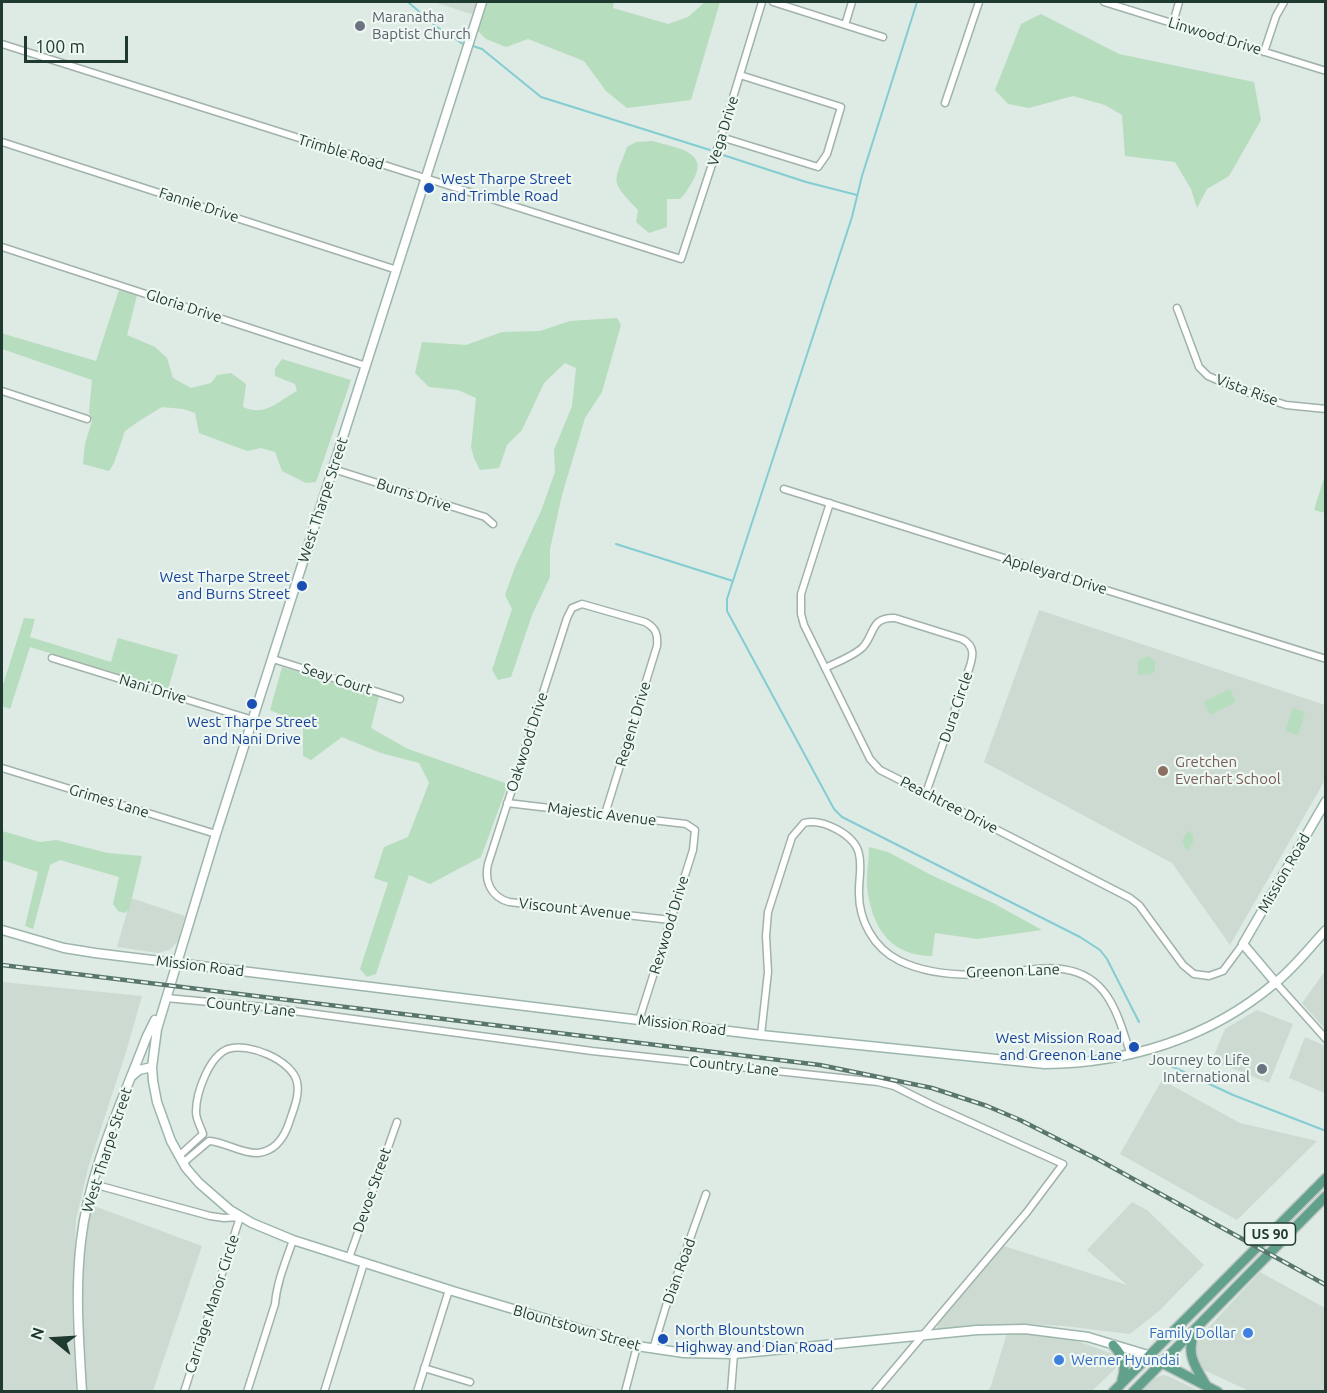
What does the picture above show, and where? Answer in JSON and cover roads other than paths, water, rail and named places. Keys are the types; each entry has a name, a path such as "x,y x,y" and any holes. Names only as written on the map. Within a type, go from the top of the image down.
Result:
{"main road":[{"name":"West Tharpe Street","path":"166,998 216,834 482,2"},
{"name":"Mission Road","path":"1243,944 1326,801"},
{"name":"Mission Road","path":"2,930 64,948 177,963 761,1035 1045,1064 1089,1062 1131,1055 1174,1043 1205,1029 1251,1002 1276,983 1326,930"},
{"path":"1243,944 1276,983"},
{"path":"166,998 157,1029 152,1067 157,1102 167,1133 181,1159 199,1183 240,1217"},
{"path":"132,1076 147,1036 166,998"},
{"name":"West Tharpe Street","path":"82,1392 78,1269 81,1238 93,1184 132,1076 139,1070 152,1067"},
{"name":"US 90","path":"1113,1392 1326,1178"},
{"name":"US 90","path":"1133,1392 1160,1362 1326,1196"},
{"name":"Blountstown Street","path":"240,1217 293,1240 348,1258 550,1322 652,1349 684,1353 734,1354 977,1330 1025,1329 1088,1337 1148,1355"},
{"path":"1198,1324 1190,1347 1194,1365 1206,1385"},
{"path":"1113,1344 1122,1355 1124,1362 1125,1370 1121,1384"},
{"path":"1148,1355 1218,1392"}],"street":[{"name":"Vega Drive","path":"681,259 762,2"},
{"path":"773,2 883,37"},
{"path":"845,24 852,2"},
{"path":"945,104 979,2"},
{"name":"Linwood Drive","path":"1104,2 1326,70"},
{"path":"1173,23 1179,2"},
{"path":"1264,52 1276,16 1284,2"},
{"name":"Trimble Road","path":"2,44 681,259"},
{"path":"721,137 818,167 827,154 842,107 740,75"},
{"name":"Fannie Drive","path":"2,142 396,270"},
{"name":"Gloria Drive","path":"2,247 366,366"},
{"name":"Vista Rise","path":"1178,308 1199,368 1208,376 1286,405 1326,409"},
{"path":"2,392 87,419"},
{"name":"Burns Drive","path":"333,469 485,517 493,524"},
{"name":"Appleyard Drive","path":"784,489 1326,659"},
{"name":"Peachtree Drive","path":"830,503 801,594 800,605 804,625 874,765 1130,898 1139,905 1183,965 1194,974 1209,976 1223,971 1243,944"},
{"name":"Oakwood Drive","path":"488,883 486,877 488,864 569,612 577,605 586,604 645,622 657,633"},
{"name":"Dura Circle","path":"825,668 862,648 876,623 884,618 895,618 962,639 969,644 973,652 969,669 926,793"},
{"name":"Regent Drive","path":"605,814 657,645 657,633"},
{"name":"Nani Drive","path":"52,658 253,720"},
{"name":"Seay Court","path":"273,659 400,699"},
{"name":"Grimes Lane","path":"2,768 216,834"},
{"name":"Majestic Avenue","path":"507,803 686,824 695,830"},
{"name":"Greenon Lane","path":"761,1035 768,972 766,936 768,912 792,837 804,823 816,822 846,836 857,847 861,863 859,904 862,916 869,932 886,953 907,964 937,972 992,974 1055,967 1078,973 1098,986 1106,995 1119,1019 1131,1055"},
{"name":"Rexwood Drive","path":"639,1020 693,850 695,830"},
{"name":"Viscount Avenue","path":"488,883 497,897 509,902 671,920"},
{"path":"1276,983 1326,1038"},
{"name":"Country Lane","path":"166,998 264,1007 592,1051 878,1082 894,1086 933,1106 1063,1164 1027,1212 921,1336"},
{"path":"181,1159 201,1143 213,1141 256,1153 268,1150 278,1143 286,1132 297,1098 297,1083 286,1064 273,1057 244,1048 230,1048 218,1055 209,1066 197,1105 197,1118 203,1134 201,1143"},
{"name":"Devoe Street","path":"348,1258 396,1122"},
{"name":"Blountstown Street","path":"93,1184 210,1216 240,1217"},
{"name":"Dian Road","path":"652,1349 706,1194"},
{"name":"Carriage Manor Circle","path":"184,1392 240,1217"},
{"path":"247,1392 293,1240"},
{"path":"324,1392 364,1263"},
{"path":"417,1392 449,1290"},
{"path":"875,1392 921,1336"},
{"path":"625,1392 637,1346"},
{"path":"731,1392 734,1354"},
{"path":"424,1368 470,1382"}],"waterway":[{"path":"408,2 437,27 463,44"},
{"path":"917,2 862,176 852,217 727,599 727,611 834,809 842,817 1080,937 1100,950 1107,959 1139,1022"},
{"path":"473,46 482,49 541,97 710,150"},
{"path":"723,155 806,182 857,195"},
{"path":"616,544 733,581"},
{"path":"1169,1065 1233,1095 1326,1131"}],"railway":[{"path":"2,965 820,1065 932,1088 987,1106 1020,1120 1097,1159 1326,1285"}],"place":[{"name":"Maranatha Baptist Church","path":"360,26"},
{"name":"West Tharpe Street and Trimble Road","path":"429,188"},
{"name":"West Tharpe Street and Burns Street","path":"302,586"},
{"name":"West Tharpe Street and Nani Drive","path":"252,704"},
{"name":"Gretchen Everhart School","path":"1163,771"},
{"name":"West Mission Road and Greenon Lane","path":"1134,1047"},
{"name":"Journey to Life International","path":"1262,1069"},
{"name":"Family Dollar","path":"1248,1333"},
{"name":"North Blountstown Highway and Dian Road","path":"663,1339"},
{"name":"Werner Hyundai","path":"1059,1360"}]}
